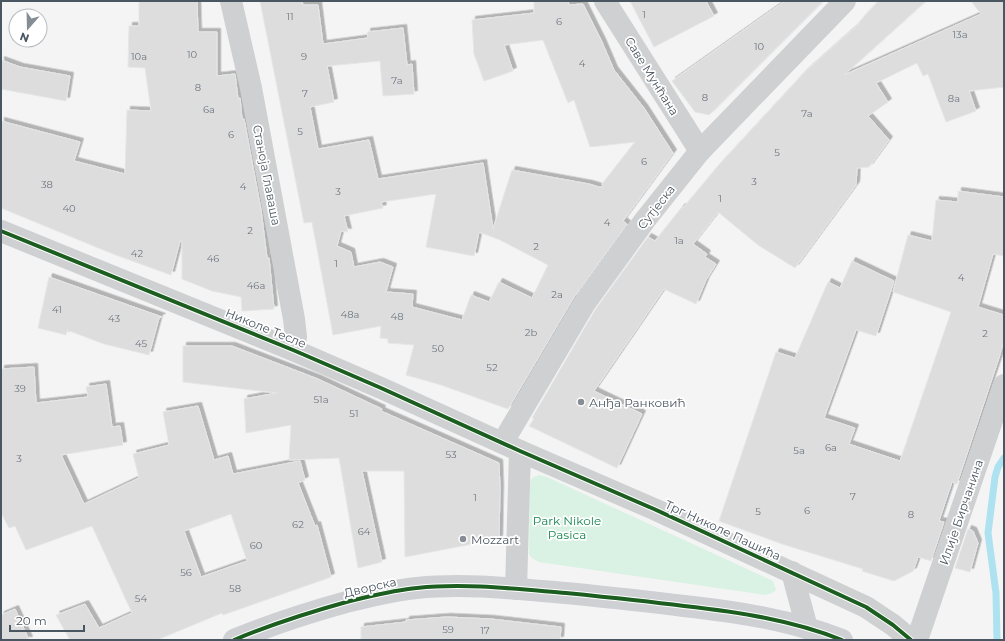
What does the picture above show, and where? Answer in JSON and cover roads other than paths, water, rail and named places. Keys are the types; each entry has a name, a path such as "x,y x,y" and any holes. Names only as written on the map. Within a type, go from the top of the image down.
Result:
{"main road":[{"name":"Дворска","path":"234,640 258,630 320,609 379,594 433,586 516,589"},
{"path":"516,589 618,598 756,615 807,628 842,640"}],"street":[{"name":"Станоја Главаша","path":"231,1 251,88 294,319 296,337 293,350"},
{"name":"Саве Мунћана","path":"605,1 700,151"},
{"name":"Сутјеска","path":"512,447 585,303 645,220 700,151 845,1"},
{"name":"Николе Тесле","path":"1,231 293,350 512,447"},
{"name":"Илије Бирчанина","path":"917,640 1004,385"},
{"name":"Трг Николе Пашића","path":"512,447 654,509 866,607 893,624 911,640"},
{"path":"512,447 516,589"},
{"path":"792,572 807,628"}],"waterway":[{"path":"997,640 996,593 988,533 995,477 998,467 1004,458"}],"place":[{"name":"Анђа Ранковић","path":"581,402"},
{"name":"Mozzart","path":"463,539"}],"park label":[{"name":"Park Nikole Pasica","path":"567,527"}]}
